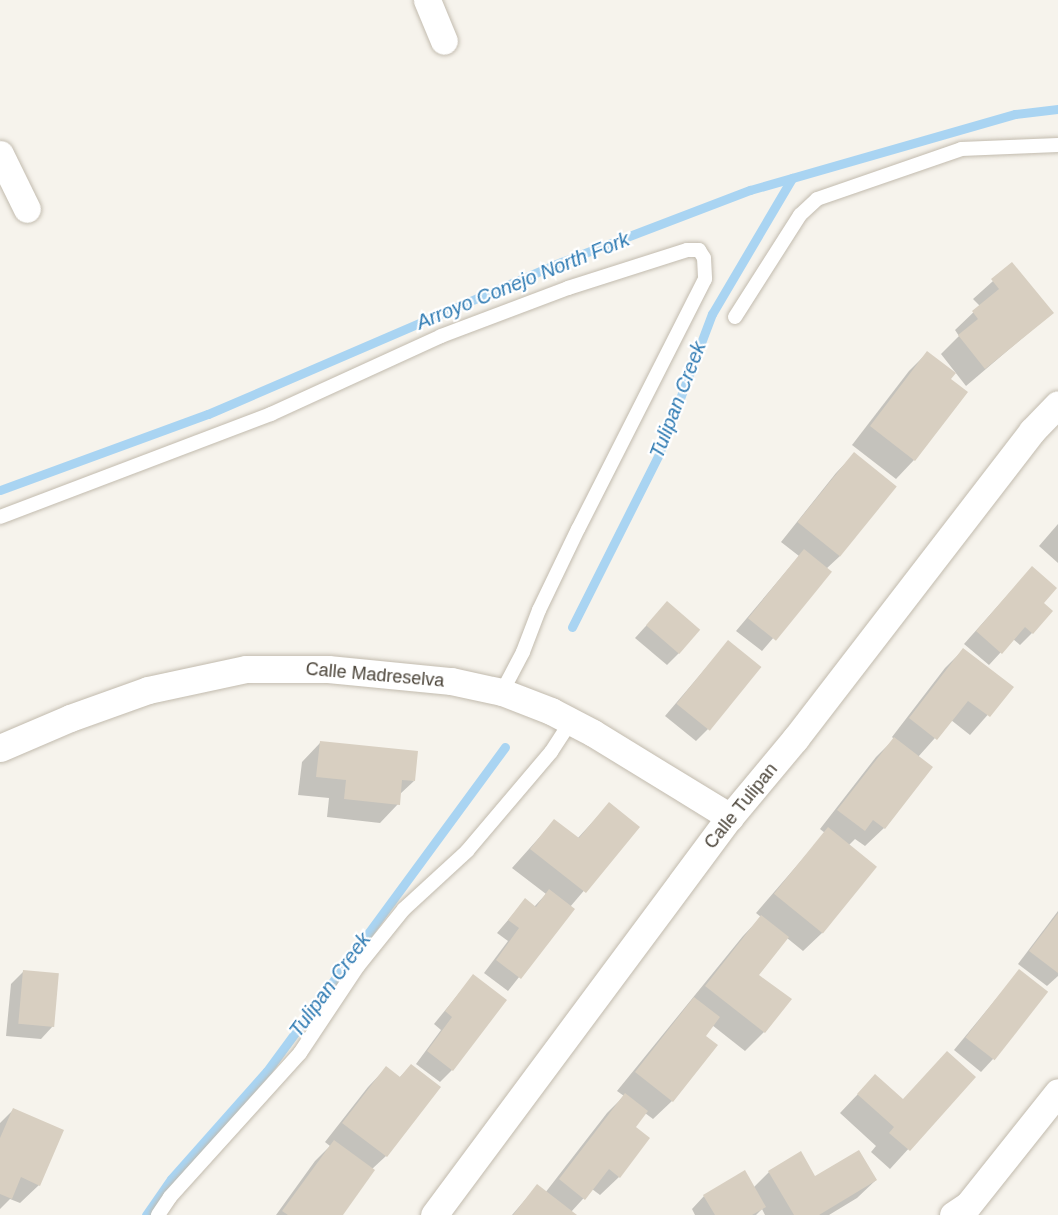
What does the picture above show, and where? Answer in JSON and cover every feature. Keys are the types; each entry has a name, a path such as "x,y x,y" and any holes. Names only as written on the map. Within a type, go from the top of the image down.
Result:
{"street":[{"path":"427,0 444,41"},
{"path":"0,154 27,209"},
{"name":"Calle Tulipan","path":"434,1215 730,817 795,740 1032,430 1058,404"},
{"name":"Calle Madreselva","path":"0,748 70,718 148,690 246,669 328,669 451,681 502,692 571,721 730,817"},
{"path":"953,1215 968,1205 1058,1092"}],"lane":[{"path":"735,317 800,215 818,199 961,149 1058,145"},
{"path":"0,517 271,414 441,336 568,288 650,264 687,250 699,250 704,258 705,279 578,529 539,610 524,652 502,692"},
{"path":"158,1215 170,1197 300,1053 358,966 404,909 467,851 551,752 571,721"}],"building":[{"path":"1012,262 1054,313 985,369 958,335 978,319 972,311 999,289 991,279"},
{"path":"927,351 956,373 951,379 968,392 915,461 870,426"},
{"path":"854,452 897,487 840,557 797,522"},
{"path":"804,549 832,572 776,641 748,618"},
{"path":"1032,566 1057,588 1044,603 1053,611 1033,634 1025,627 1002,654 976,631"},
{"path":"667,601 700,630 679,654 646,625"},
{"path":"728,640 761,667 710,731 676,704"},
{"path":"963,648 1014,687 990,717 968,701 937,740 909,718"},
{"path":"894,737 933,767 885,829 873,820 865,831 837,810"},
{"path":"320,741 418,751 415,781 402,780 400,805 344,799 346,780 316,777"},
{"path":"609,802 640,827 586,893 530,849 554,819 579,838"},
{"path":"828,827 877,867 823,933 774,894"},
{"path":"549,889 575,909 521,979 496,960 519,928 508,920 525,898 536,907"},
{"path":"1058,913 1058,973 1029,951"},
{"path":"761,915 789,937 759,975 792,999 765,1033 705,986"},
{"path":"1019,969 1048,992 995,1060 965,1038"},
{"path":"23,970 59,973 54,1027 18,1024"},
{"path":"473,974 507,1000 453,1071 427,1051 452,1017 445,1011"},
{"path":"694,997 720,1017 706,1036 718,1045 673,1102 635,1072"},
{"path":"947,1051 976,1077 910,1151 889,1133 894,1127 857,1094 875,1074 903,1099"},
{"path":"411,1064 441,1087 387,1157 342,1123 386,1066 400,1077"},
{"path":"625,1093 648,1111 636,1127 650,1138 620,1178 609,1169 585,1200 559,1179"},
{"path":"13,1108 64,1130 40,1186 21,1177 12,1199 0,1194 0,1138"},
{"path":"334,1140 375,1170 343,1215 288,1215 282,1211"},
{"path":"859,1150 877,1180 819,1215 794,1215 768,1171 801,1151 815,1176"},
{"path":"745,1170 766,1207 752,1215 715,1215 703,1195"},
{"path":"537,1184 577,1215 513,1215"}],"waterway":[{"name":"Arroyo Conejo North Fork","path":"0,490 208,414 556,264 750,190 1015,114 1058,109"},
{"name":"Tulipan Creek","path":"572,627 659,454 712,314 792,178"},
{"name":"Tulipan Creek","path":"146,1215 171,1179 267,1071 505,747"}]}
